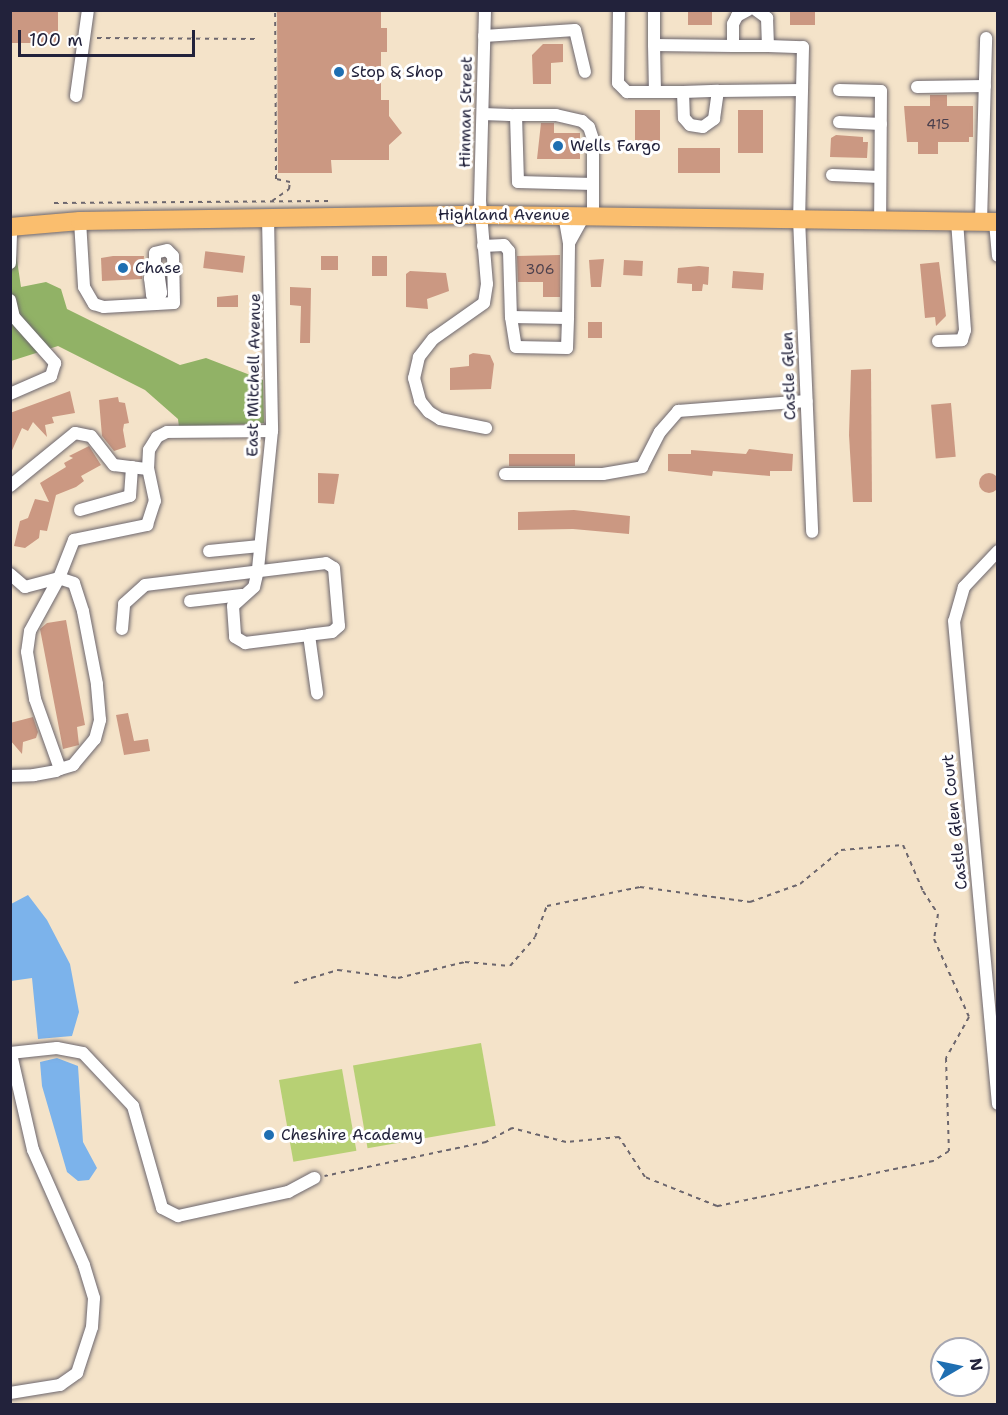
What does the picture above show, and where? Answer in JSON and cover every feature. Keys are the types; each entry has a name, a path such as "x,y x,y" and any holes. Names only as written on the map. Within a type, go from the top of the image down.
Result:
{"highway":[{"name":"Highland Avenue","path":"10,227 270,209 480,215 991,222"}],"street":[{"path":"76,96 88,10"},
{"name":"Hinman Street","path":"484,10 480,215 487,284 484,303 433,339 420,357 414,378 420,401 429,412 440,419 486,428"},
{"path":"619,10 618,83 627,92 802,90"},
{"path":"654,10 655,92"},
{"path":"733,46 733,24 737,16 748,10"},
{"path":"654,45 768,46 770,25 767,18 756,10"},
{"path":"484,36 575,30 585,72"},
{"path":"986,38 985,86 991,222 998,256"},
{"name":"Castle Glen","path":"768,46 803,47 799,218 812,532"},
{"path":"917,87 985,86"},
{"path":"839,90 881,91 880,220"},
{"path":"683,92 684,118 699,127 714,119 718,91"},
{"path":"483,114 556,115 582,121 589,127 593,139 593,184 589,216 569,243"},
{"path":"516,115 518,182 593,184"},
{"path":"840,122 881,124"},
{"path":"832,175 880,177"},
{"name":"East Mitchell Avenue","path":"258,570 273,431 270,209"},
{"path":"483,246 504,245 509,252 511,317 516,347 567,348 569,243 564,215"},
{"path":"80,221 84,287 94,303 156,302 177,300 173,256 167,250 155,253 155,275 150,278 152,295 156,302"},
{"path":"938,341 962,340 965,330 957,221"},
{"path":"10,227 10,263"},
{"path":"10,300 14,316 55,363 51,376 10,394"},
{"path":"511,317 568,318"},
{"path":"505,474 603,474 642,467 660,432 678,411 807,402"},
{"path":"60,769 35,699 27,652 30,631 59,579 74,540 147,525 154,501 148,469 149,450 157,436 167,432 273,431"},
{"path":"10,486 75,434 91,436 114,465 148,469"},
{"path":"80,510 130,495 132,467"},
{"path":"209,551 260,546"},
{"name":"Castle Glen Court","path":"998,551 964,587 954,621 998,1104"},
{"path":"122,629 124,604 134,591 145,585 258,570 326,563 334,568 339,626 332,632 245,643 235,637 233,606 242,595 254,587 258,570"},
{"path":"10,574 25,587 59,579 74,583 83,611 98,684 100,720 95,739 86,754 60,769 10,776"},
{"path":"190,601 242,595"},
{"path":"309,635 317,693"},
{"path":"10,1393 60,1385 77,1373 89,1336 94,1298 84,1264 33,1150 11,1054 57,1048 83,1053 133,1106 162,1208 178,1216 288,1192 314,1178"}],"path":[{"path":"270,209 289,189 290,182 276,179 275,10"},
{"path":"97,38 257,39"},
{"path":"54,203 270,209 338,201"},
{"path":"294,984 338,970 398,978 465,962 510,966 535,937 548,906 640,887 750,902 800,884 841,850 903,845 922,891 938,914 934,939 969,1017 946,1058 949,1151 933,1161 717,1206 645,1177 619,1137 566,1142 512,1128 486,1142 314,1178"}],"green space":[{"path":"10,240 14,240 21,287 46,282 61,289 67,309 180,365 206,358 263,380 264,423 179,427 178,419 145,390 58,346 11,361"},
{"path":"481,1043 496,1126 368,1148 353,1066"},
{"path":"342,1069 356,1151 293,1162 279,1080"}],"water":[{"path":"28,895 47,920 70,964 79,1012 72,1036 38,1039 32,978 11,981 11,904"},
{"path":"57,1058 78,1066 83,1142 97,1168 89,1180 78,1181 67,1172 42,1086 40,1062"}],"building":[{"path":"10,10 58,10 58,43 10,43"},
{"path":"277,10 381,10 381,28 387,28 387,52 381,52 381,100 389,100 389,116 402,133 389,145 389,160 331,160 332,173 278,173"},
{"path":"688,10 712,10 712,25 688,25"},
{"path":"790,10 815,10 815,25 790,25"},
{"path":"543,44 563,44 563,62 551,63 551,84 533,84 532,55"},
{"path":"930,95 947,95 947,106 973,106 973,137 969,137 969,142 938,142 938,154 918,154 918,142 907,142 904,106 930,106"},
{"path":"635,110 660,110 660,153 635,153"},
{"path":"738,110 763,110 763,153 738,153"},
{"name":"Wells Fargo","path":"541,123 554,123 554,133 580,133 580,159 537,159"},
{"path":"836,135 863,137 863,142 868,142 867,158 830,157 831,138"},
{"path":"678,148 720,148 720,173 678,173"},
{"path":"205,251 245,256 243,273 203,268"},
{"path":"560,255 560,297 543,297 543,282 518,282 517,256"},
{"name":"Chase","path":"144,256 142,279 102,281 101,258"},
{"path":"321,256 338,256 338,270 321,270"},
{"path":"372,256 387,256 387,276 372,276"},
{"path":"604,259 601,287 591,287 589,260"},
{"path":"624,260 643,261 642,276 623,275"},
{"path":"939,262 946,316 936,326 935,317 925,318 920,264"},
{"path":"709,267 708,285 703,284 702,291 692,291 692,284 677,283 678,268"},
{"path":"410,271 446,273 449,291 427,299 428,309 406,307 406,274"},
{"path":"733,271 764,273 763,290 732,288"},
{"path":"290,287 311,288 310,343 300,343 301,306 290,305"},
{"path":"238,295 238,307 217,307 217,297"},
{"path":"588,322 602,322 602,338 588,338"},
{"path":"473,353 490,355 494,364 491,389 450,390 450,368 469,366 469,355"},
{"path":"871,369 872,502 853,502 849,435 851,370"},
{"path":"70,391 75,413 52,417 54,423 45,425 47,437 33,422 28,431 22,428 10,455 10,413"},
{"path":"118,397 119,402 125,403 129,423 124,424 123,430 126,447 114,451 102,436 99,400"},
{"path":"951,403 956,457 936,459 931,405"},
{"path":"89,446 101,465 81,476 84,481 76,487 56,495 47,531 40,530 39,538 25,548 14,546 20,521 28,518 35,499 49,502 40,483 66,467 64,463 73,458 69,456"},
{"path":"749,449 793,454 792,471 770,471 770,476 713,471 712,476 668,471 668,454 691,454 691,450 746,454"},
{"path":"509,454 575,454 575,466 509,466"},
{"path":"318,473 339,474 334,504 318,503"},
{"path":"985,473 993,473 999,479 999,487 993,493 985,493 979,487 979,479"},
{"path":"574,510 630,516 629,534 573,529 518,530 518,512"},
{"path":"66,620 85,725 77,727 79,745 63,749 40,629 47,623"},
{"path":"128,713 134,741 148,739 150,751 124,755 116,715"},
{"path":"33,717 38,732 36,738 23,742 22,754 10,740 10,723"}],"place":[{"name":"Stop & Shop","path":"339,72"},
{"name":"Wells Fargo","path":"558,146"},
{"name":"Chase","path":"123,268"},
{"name":"Cheshire Academy","path":"269,1135"}]}
